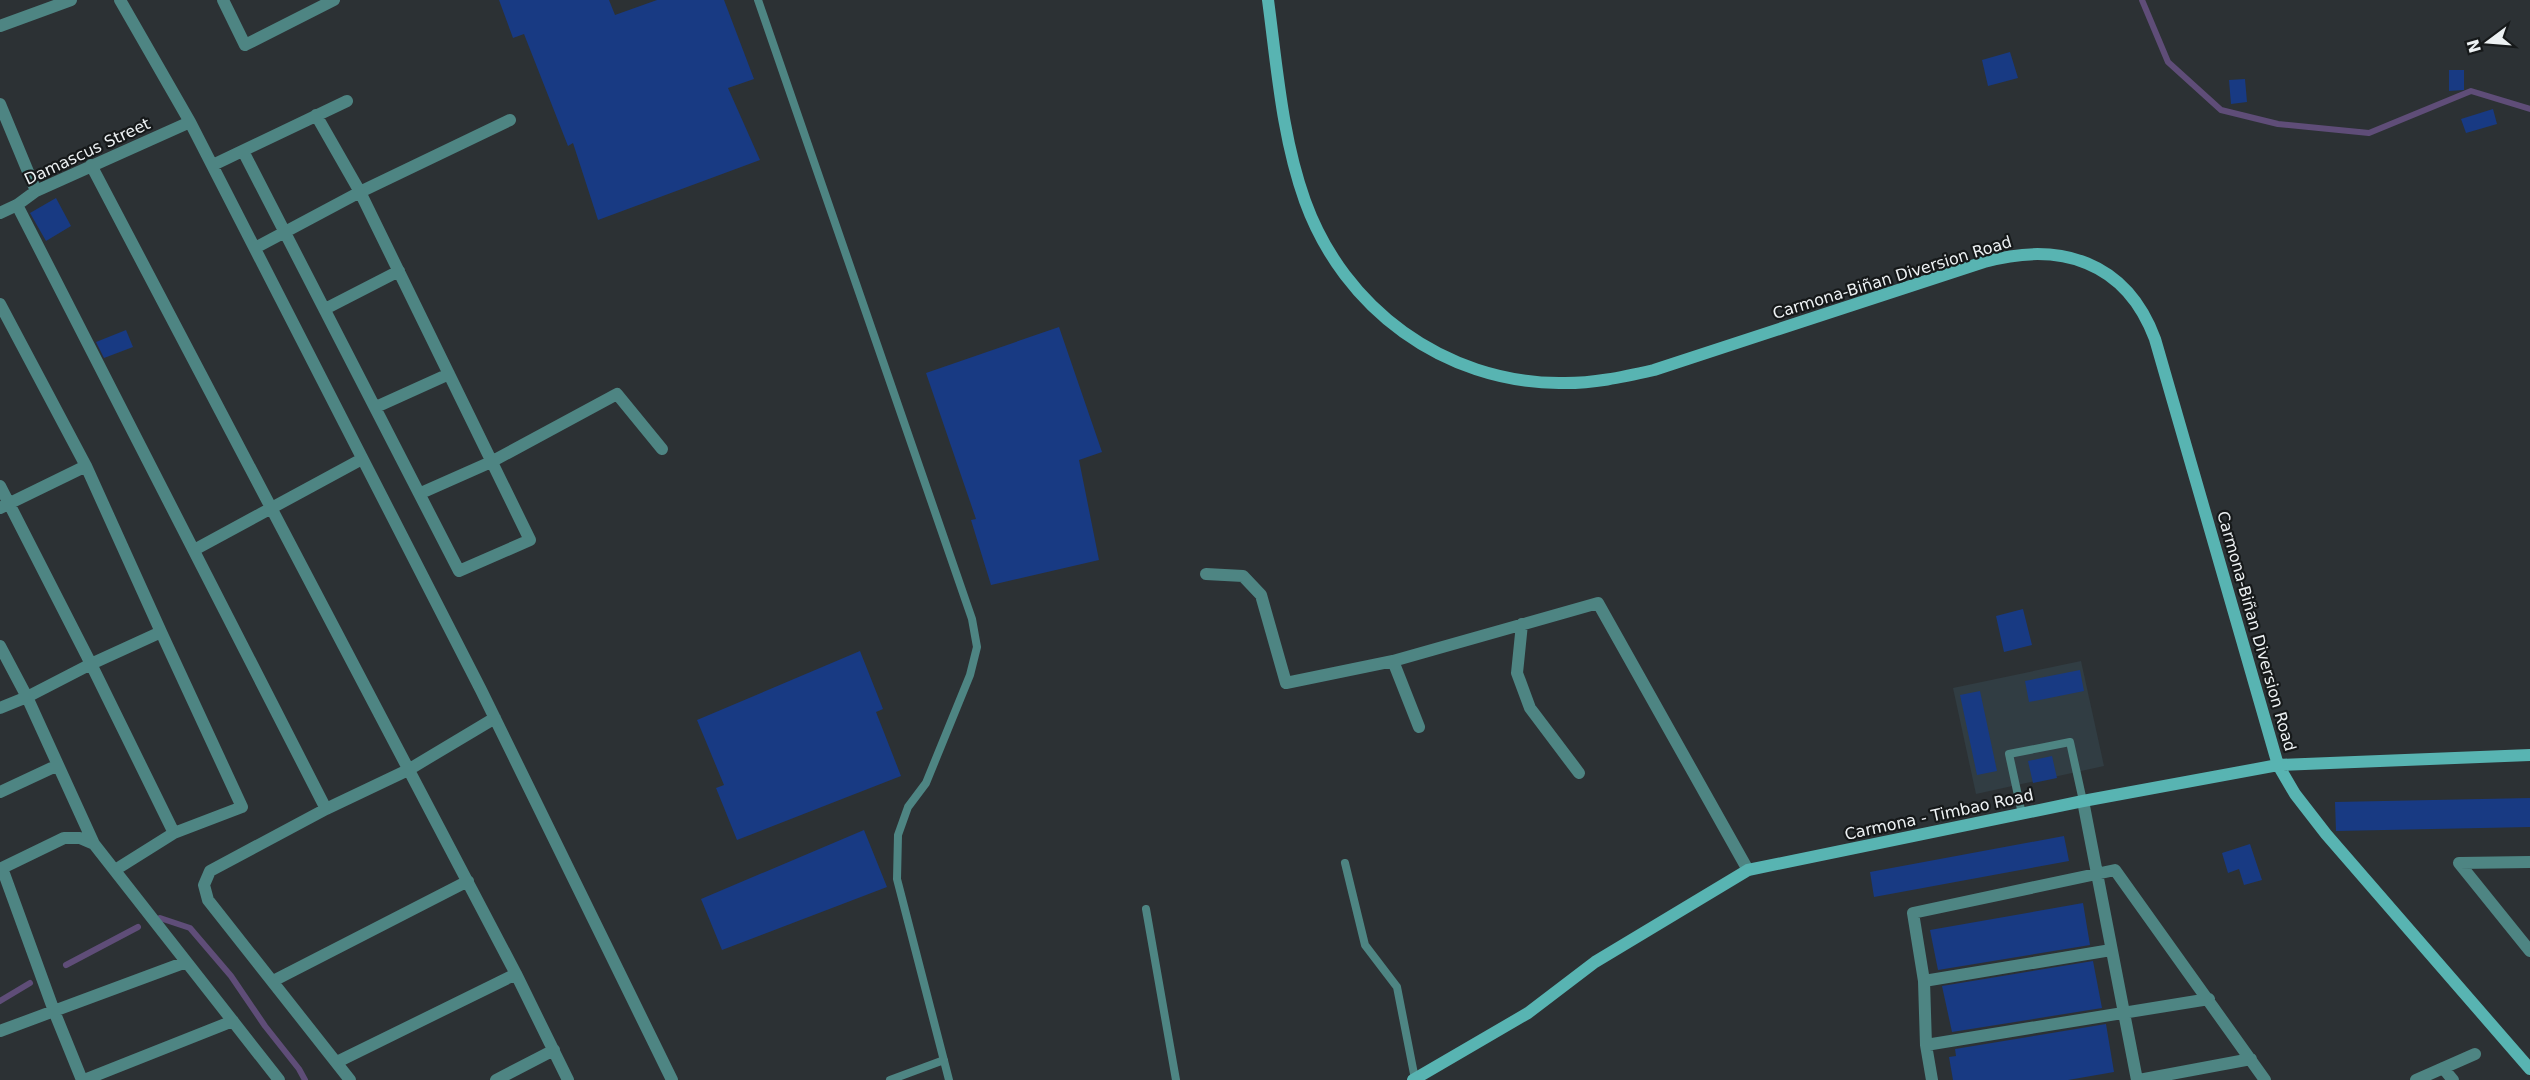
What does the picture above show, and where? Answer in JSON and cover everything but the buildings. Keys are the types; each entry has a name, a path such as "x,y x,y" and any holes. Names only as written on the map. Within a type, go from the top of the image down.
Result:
{"main road":[{"name":"Carmona-Biñan Diversion Road","path":"1268,0 1284,113 1296,173 1316,228 1328,250 1357,291 1395,326 1435,353 1487,373 1558,383 1622,378 1654,370 1984,262 2017,255 2044,253 2074,258 2090,264 2116,280 2143,310 2156,339 2278,765 2295,794 2326,834 2530,1069"},
{"name":"Carmona - Timbao Road","path":"1414,1080 1528,1013 1595,962 1748,870 2083,801 2278,765 2530,755"}],"street":[{"path":"0,26 71,0"},
{"path":"120,0 213,165 495,718 672,1080"},
{"path":"223,0 245,45 334,0"},
{"path":"213,165 347,101"},
{"path":"0,104 36,191"},
{"path":"243,151 421,493 459,571 530,540 360,192 316,115"},
{"path":"255,248 360,192 510,120"},
{"name":"Damascus Street","path":"0,213 17,205 36,191 190,122"},
{"path":"91,165 408,771 468,881 568,1080"},
{"path":"17,205 326,810"},
{"path":"326,309 399,271"},
{"path":"0,304 86,466 242,807 174,833 115,870"},
{"path":"376,407 449,374"},
{"path":"421,493 491,462 617,394 662,449"},
{"path":"194,550 362,459"},
{"path":"4,506 86,466"},
{"path":"0,486 4,506 92,664 174,833"},
{"path":"1206,574 1243,576 1261,595 1286,683 1393,661 1598,603 1748,870"},
{"path":"1522,624 1517,673 1530,708 1579,773"},
{"path":"0,708 27,698 161,632"},
{"path":"0,646 27,698 94,844 279,1080"},
{"path":"1393,661 1419,727"},
{"path":"350,1080 208,900 204,885 210,871 326,810 408,771 495,718"},
{"path":"0,792 57,765"},
{"path":"2083,801 2123,1014 2138,1080 2251,1059"},
{"path":"94,844 80,838 64,838 1,868 54,1011 83,1080 233,1021"},
{"path":"2530,862 2459,863 2530,951"},
{"path":"1932,1080 1926,1045 1924,981 1913,913 2115,870 2265,1080"},
{"path":"273,981 468,881"},
{"path":"1924,981 2111,950"},
{"path":"0,1031 186,962"},
{"path":"337,1062 516,974"},
{"path":"1926,1045 2209,999"},
{"path":"496,1080 554,1050"},
{"path":"2416,1080 2475,1054"},
{"path":"2208,1067 2210,1080"},
{"path":"2443,1068 2453,1080"}],"lane":[{"path":"758,0 974,628 977,647 970,675 926,783 908,807 898,835 897,879 949,1080"},
{"path":"2022,814 2009,754 2070,742 2083,801"},
{"path":"1345,862 1365,945 1397,987 1414,1080"},
{"path":"1146,909 1176,1080"},
{"path":"890,1080 944,1060"}],"shaded area":[{"path":"2081,661 2104,766 1976,794 1953,688"}],"waterway":[{"path":"2142,0 2168,62 2221,110 2278,124 2369,133 2471,91 2530,109"},
{"path":"160,918 190,928 231,976 305,1080"},
{"path":"66,965 138,927"},
{"path":"0,1001 30,983"}]}
